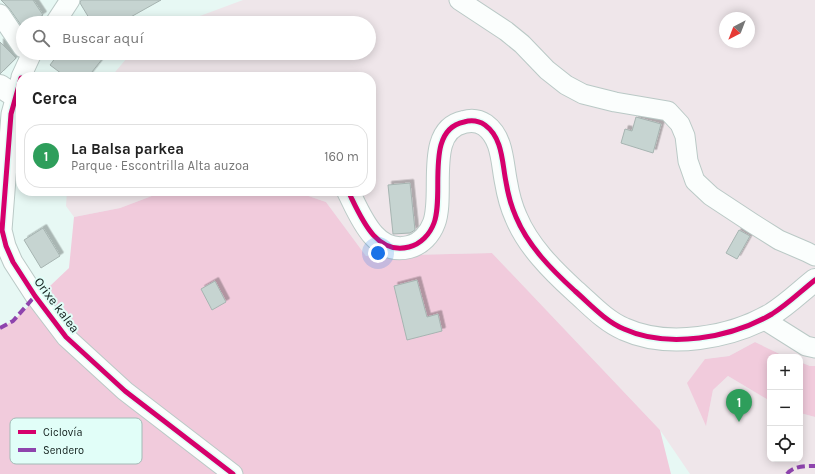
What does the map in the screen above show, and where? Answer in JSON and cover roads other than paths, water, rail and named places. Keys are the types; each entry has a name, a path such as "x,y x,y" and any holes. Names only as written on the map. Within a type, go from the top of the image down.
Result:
{"street":[{"path":"60,16 70,0"},
{"path":"459,0 506,30 547,70 566,85 583,94 615,102 668,111 680,124 685,136 688,161 695,181 711,196 779,240 815,256"},
{"path":"0,14 16,36"},
{"name":"Orixe kalea","path":"21,72 25,60"},
{"name":"Orixe kalea","path":"16,87 5,148 3,234 6,246 13,262 35,296 66,337 125,391 233,474"},
{"path":"351,196 369,231 385,245 394,249 404,249 422,241 430,233 437,212 438,158 443,139 452,126 469,121 477,122 485,125 496,138 502,157 510,200 522,230 531,244 542,258 570,286 607,318 623,329 637,334 668,339 713,336 730,332 762,319 789,302 815,280"},
{"path":"762,319 806,346 815,348"}],"place":[{"name":"La Balsa parkea","path":"739,422"}]}
